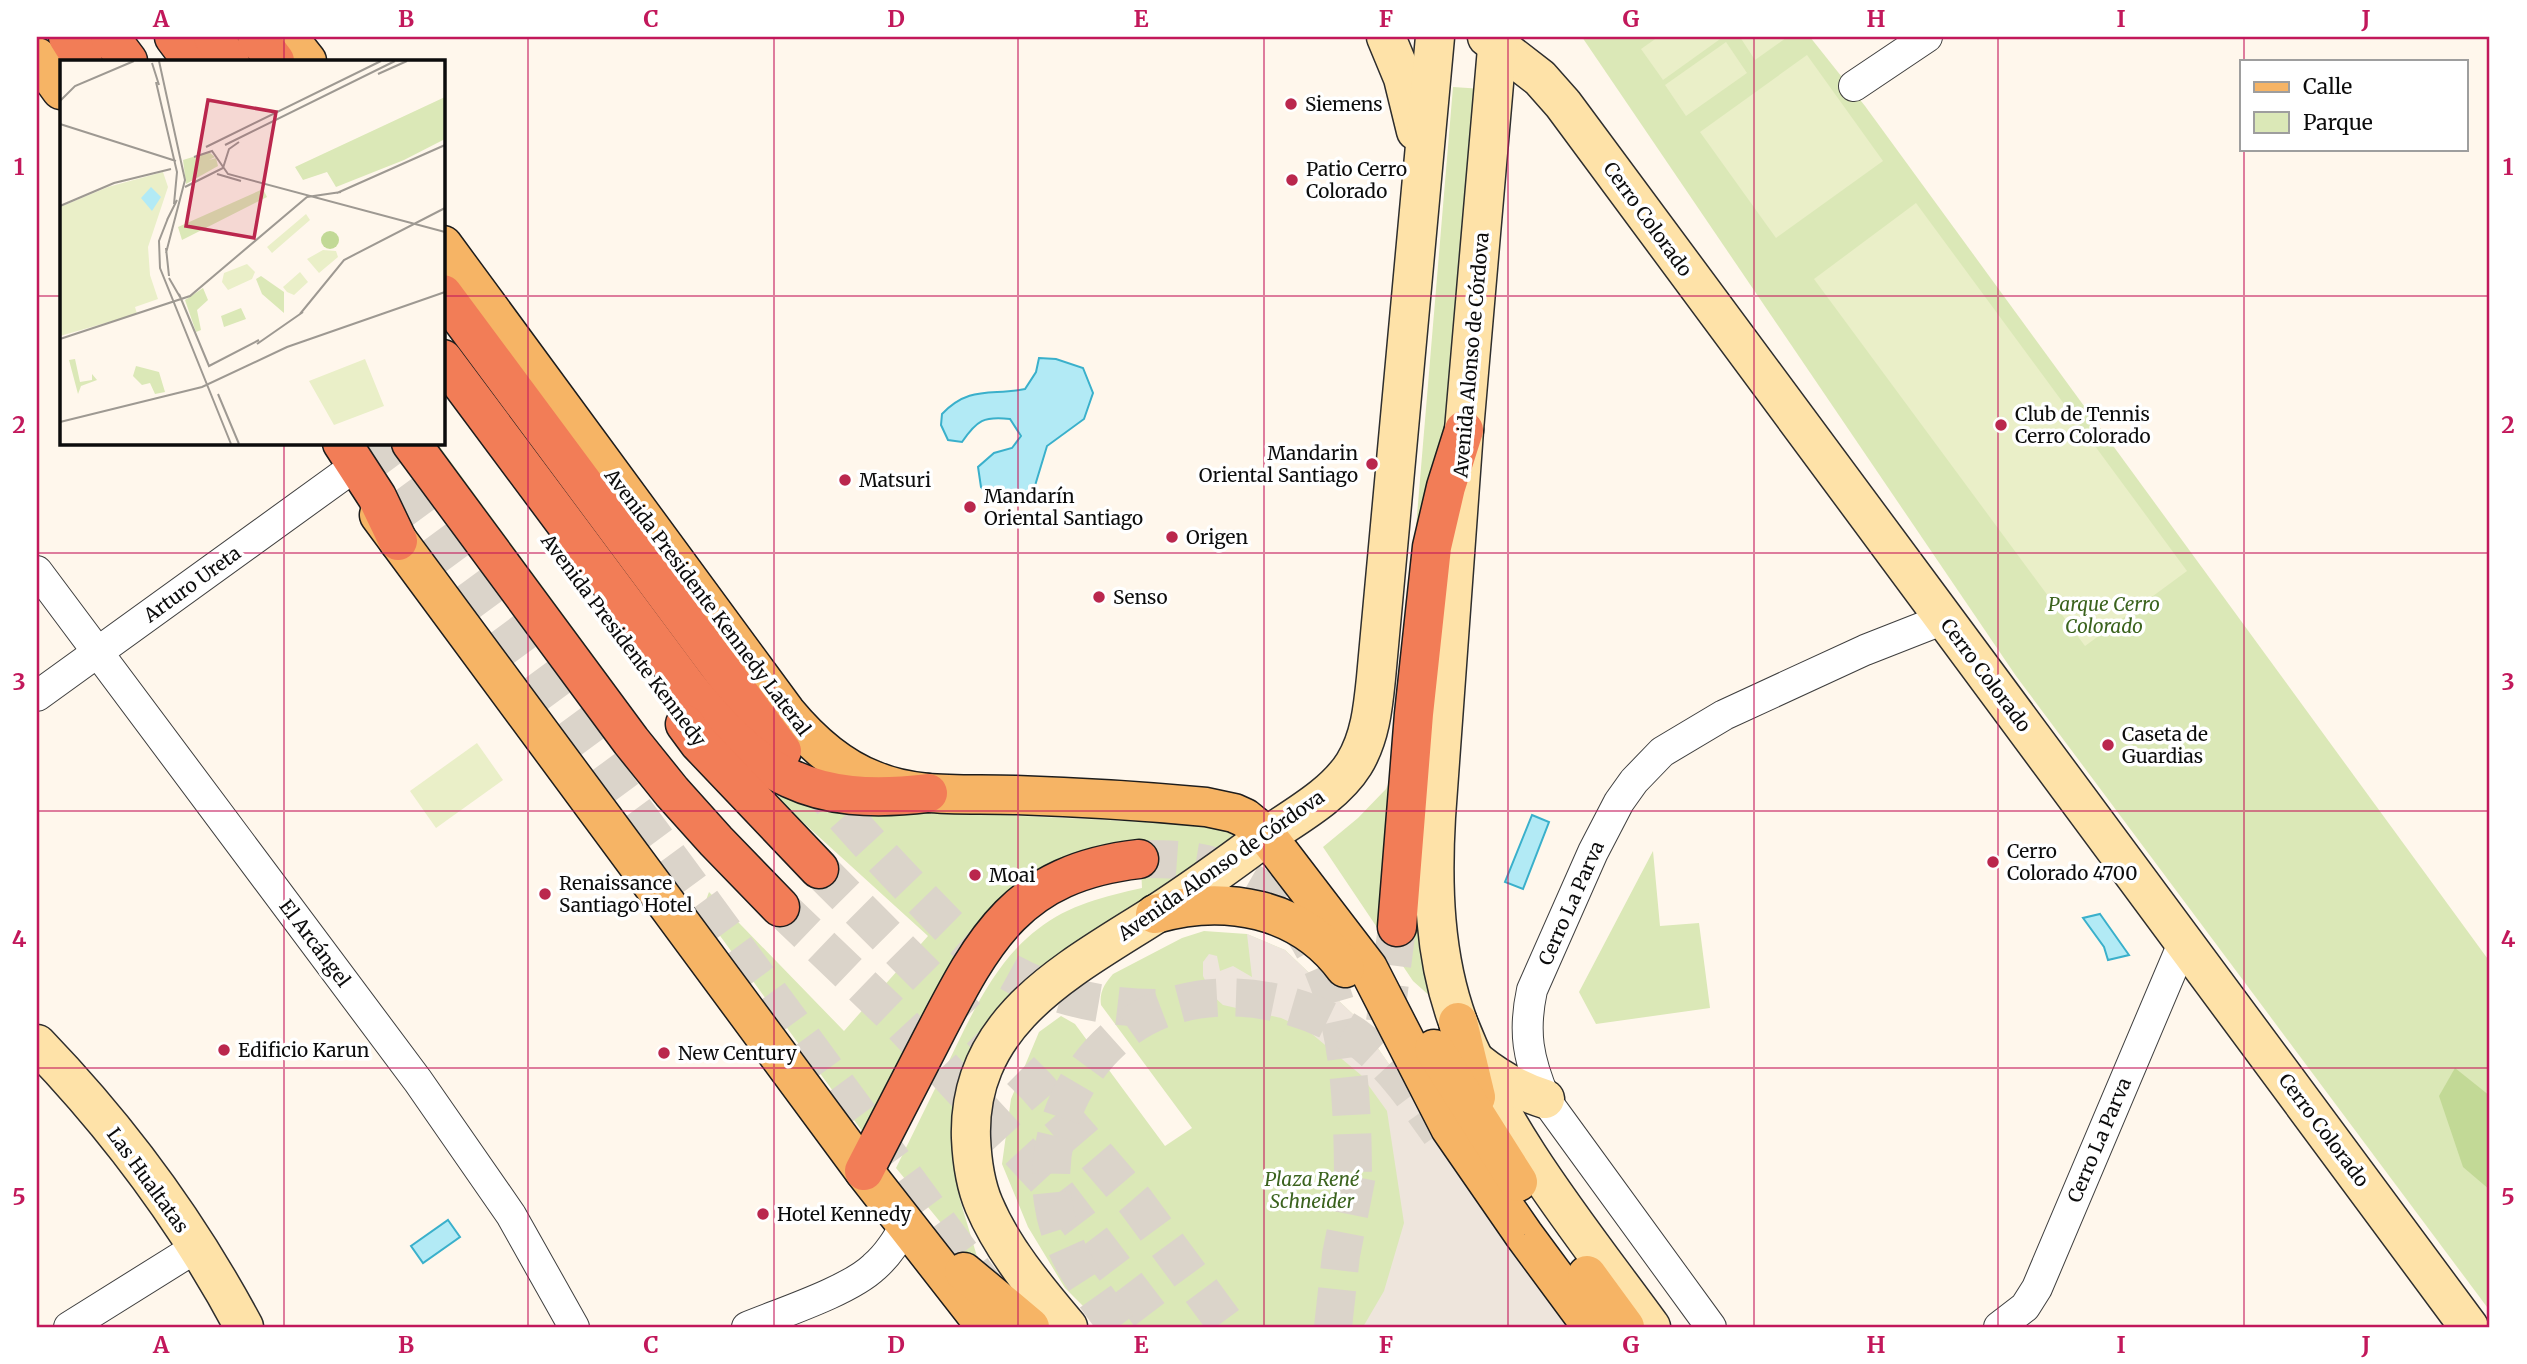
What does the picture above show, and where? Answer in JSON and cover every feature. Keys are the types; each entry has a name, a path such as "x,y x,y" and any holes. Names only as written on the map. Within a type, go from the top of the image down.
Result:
{"highway":[{"path":"68,37 82,60"},
{"path":"110,37 127,60"},
{"path":"174,37 191,60"},
{"path":"213,37 229,60"},
{"path":"257,37 274,60"},
{"path":"444,295 782,751"},
{"path":"444,360 713,721 755,759 796,783 834,794 878,797 928,793"},
{"name":"Avenida Presidente Kennedy","path":"444,400 699,743 819,869"},
{"path":"1397,927 1430,557 1446,487 1464,430"},
{"path":"412,444 631,741 672,792 780,907"},
{"path":"338,452 377,497 398,541"},
{"path":"864,1171 968,968 998,927 1016,909 1059,880 1102,865 1139,859"}],"main road":[{"path":"288,37 306,60"},
{"path":"1387,37 1403,78 1423,156"},
{"name":"Avenida Alonso de Córdova","path":"1068,1327 1012,1255 983,1203 972,1153 973,1100 987,1058 1009,1024 1025,1007 1060,977 1155,914 1326,792 1352,767 1367,737 1372,717 1435,37"},
{"name":"Avenida Alonso de Córdova","path":"1494,39 1433,860 1438,936 1458,1022 1476,1061 1535,1167 1651,1327"},
{"name":"Cerro Colorado","path":"1494,39 1539,78 1563,104 2469,1327"},
{"path":"37,57 60,89"},
{"name":"Avenida Presidente Kennedy Lateral","path":"444,246 800,728 833,759 853,771 897,788 928,793 1014,795 1206,807 1245,818 1267,836 1368,968 1450,1128 1592,1327"},
{"path":"398,541 864,1171 986,1327"},
{"path":"1155,914 1189,906 1223,904 1268,913 1309,933 1342,964 1356,982 1450,1128"},
{"path":"1368,968 1434,1049 1523,1189 1625,1327"},
{"path":"1458,1022 1488,1135"},
{"name":"Las Hualtatas","path":"37,1044 127,1149 197,1247 244,1327"},
{"path":"1476,1061 1494,1076 1545,1099"},
{"path":"906,1224 1030,1327"}],"street":[{"path":"1854,86 1927,37"},
{"name":"Arturo Ureta","path":"37,696 97,652 338,452"},
{"name":"El Arcángel","path":"37,571 418,1081 512,1215 574,1327"},
{"name":"Cerro La Parva","path":"1711,1327 1545,1099 1533,1071 1527,1041 1532,990 1607,823 1634,781 1662,752 1724,715 1865,650 1944,619"},
{"name":"Cerro La Parva","path":"1999,1327 2025,1307 2037,1288 2184,941"},
{"path":"747,1327 831,1292 873,1269 891,1250 906,1224"},
{"path":"69,1327 197,1247"}],"green space":[{"name":"Parque Cerro Colorado","path":"1582,37 1810,37 1865,106 2490,962 2490,1311 2016,676"},
{"path":"1658,37 1723,37 1663,80 1641,49"},
{"path":"1740,37 1785,37 1786,38 1755,60"},
{"path":"1726,42 1747,73 1686,116 1665,85"},
{"path":"1807,55 1883,161 1776,238 1700,132"},
{"path":"1453,87 1483,89 1453,434 1412,575"},
{"name":"Club de Tennis Cerro Colorado","path":"1916,203 2187,571 2085,646 1814,279"},
{"path":"426,444 438,444 615,685 607,691"},
{"path":"477,743 503,780 436,828 410,791"},
{"path":"1399,760 1389,926 1422,930 1431,997 1413,981 1323,847 1358,818 1386,789"},
{"path":"774,796 856,808 1191,824 1221,828 1246,844 1007,1007 956,1171 960,1200 982,1273 896,1168 984,992 1008,958 1022,942 1062,914 1101,898 1142,888 1140,847 1057,868 870,1142 702,911 709,892 844,1031 928,936"},
{"path":"1653,851 1660,926 1699,923 1710,1008 1596,1024 1579,992"},
{"name":"Plaza René Schneider","path":"1204,931 1247,934 1285,950 1357,1018 1571,1327 1104,1327 1065,1288 1028,1227 1002,1164 1011,1099 1039,1032 1061,1016 1075,1024 1165,1146 1192,1128 1101,1005 1101,996 1113,974 1182,938"},
{"path":"2455,1068 2490,1096 2490,1190 2463,1167 2439,1096"}],"shaded area":[{"path":"1247,934 1285,950 1357,1018 1571,1327 1363,1327 1384,1291 1404,1223 1387,1111 1361,1075 1306,1029 1281,1018 1223,1005 1213,996 1203,976 1203,962 1209,954 1217,956 1220,971 1233,966 1252,977"}],"water":[{"path":"1039,358 1056,359 1083,368 1093,393 1084,419 1047,446 1034,489 1016,503 994,502 981,487 978,467 994,453 1012,448 1021,436 1010,419 994,418 977,424 962,442 948,440 941,425 942,414 952,405 972,395 1025,389 1036,372"},
{"path":"1532,815 1549,822 1523,889 1505,882"},
{"path":"2100,914 2129,955 2108,960 2104,947 2083,918"},
{"path":"448,1220 460,1237 423,1263 411,1246"}],"tunnel":[{"path":"365,444 991,1295"},
{"path":"807,773 904,881 955,933 983,955 1006,970 1055,992 1108,1005 1163,1008"},
{"path":"1139,859 1177,860 1213,866 1259,887 1293,918 1318,957 1335,1002 1345,1049 1351,1099 1353,1194"},
{"path":"819,869 1037,1087 1135,1201 1228,1327"},
{"path":"780,907 899,1021 1048,1182 1159,1327"},
{"path":"1385,1022 1397,927"},
{"path":"1118,1327 1077,1269 1062,1237 1053,1202 1051,1172 1063,1114 1075,1087 1092,1062 1112,1040 1136,1022 1163,1009 1212,998 1263,1000 1312,1014 1335,1024 1369,1047 1402,1081 1440,1133"},
{"path":"1333,1327 1341,1255 1358,1170"}],"place":[{"name":"Siemens","path":"1291,104"},
{"name":"Patio Cerro Colorado","path":"1292,180"},
{"name":"Club de Tennis Cerro Colorado","path":"2001,425"},
{"name":"Mandarin Oriental Santiago","path":"1372,464"},
{"name":"Matsuri","path":"845,480"},
{"name":"Mandarín Oriental Santiago","path":"970,507"},
{"name":"Origen","path":"1172,537"},
{"name":"Senso","path":"1099,597"},
{"name":"Caseta de Guardias","path":"2108,745"},
{"name":"Cerro Colorado 4700","path":"1993,862"},
{"name":"Moai","path":"975,875"},
{"name":"Renaissance Santiago Hotel","path":"545,894"},
{"name":"Edificio Karun","path":"224,1050"},
{"name":"New Century","path":"664,1053"},
{"name":"Hotel Kennedy","path":"763,1214"}]}
